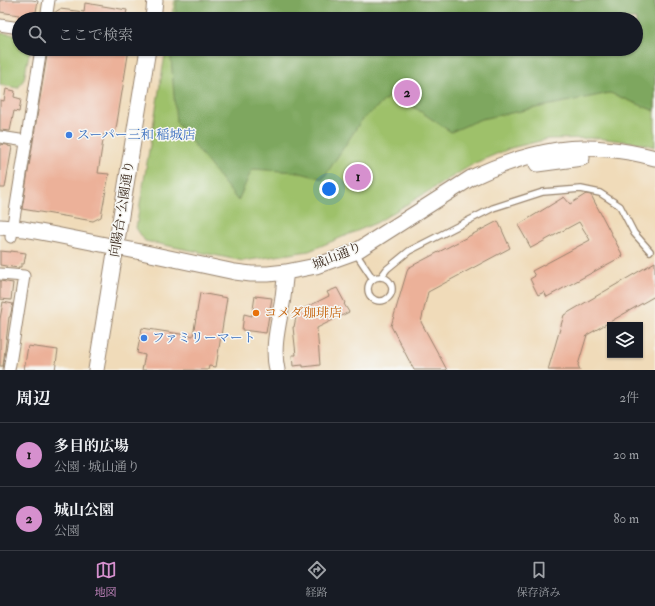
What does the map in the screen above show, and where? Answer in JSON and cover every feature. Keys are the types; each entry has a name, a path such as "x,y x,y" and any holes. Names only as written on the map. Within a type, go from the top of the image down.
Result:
{"street":[{"path":"47,12 49,0"},
{"path":"154,12 155,0"},
{"path":"0,25 12,27"},
{"path":"6,232 26,141 40,56"},
{"name":"向陽台･公園通り","path":"96,370 147,56"},
{"path":"0,137 26,141"},
{"name":"城山通り","path":"357,255 471,178 491,168 514,160 559,150 582,149 628,152 655,158"},
{"name":"城山通り","path":"6,232 75,248 115,251 228,279 250,282 270,281 285,276 320,273 411,228 474,187 515,170 540,163 584,158 624,162 655,168"},
{"path":"0,274 24,276 9,370"},
{"path":"277,370 275,352 276,338 285,276"}],"lane":[{"path":"381,277 389,282 392,290 388,298 380,302 375,301 368,294 369,283 381,277 387,269 409,251 493,208 543,192 581,189 600,193 620,206 634,233 650,251"},
{"path":"357,255 373,280"}],"green space":[{"path":"175,0 655,0 655,147 640,143 596,138 548,139 511,148 475,163 376,223 309,251 243,261 145,241 136,228 165,56 643,56 643,12 172,12"},
{"path":"177,0 655,0 655,111 610,93 481,119 451,132 393,93 361,121 323,179 297,172 252,169 238,201 176,122 171,56 643,56 643,12 176,12"},
{"path":"0,33 12,34 12,56 29,56 24,79 18,88 0,85"}],"building":[{"path":"0,0 38,1 36,12 12,12 12,14 0,12"},
{"path":"85,3 127,10 127,12 84,12"},
{"path":"60,9 84,12 56,12"},
{"name":"スーパー三和 稲城店","path":"47,56 128,56 115,135 104,134 98,173 109,174 101,217 93,221 22,209"},
{"path":"6,89 15,91 14,97 21,99 19,112 14,111 10,131 0,130 0,100 4,101"},
{"path":"0,144 12,147 5,188 0,188"},
{"path":"586,194 591,195 623,256 547,297 544,292 538,295 530,279 535,276 532,271 590,240 579,222 531,248 518,225 564,197 570,204"},
{"path":"498,221 510,248 428,292 421,322 447,370 414,370 391,326 408,268"},
{"path":"0,251 26,253 24,264 21,264 21,267 18,268 0,265"},
{"path":"655,262 655,296 610,322 607,322 607,324 587,335 578,365 580,370 548,370 564,315"},
{"path":"0,281 13,283 11,300 0,299"},
{"path":"337,288 349,312 317,328 320,365 303,367 303,365 293,366 292,355 296,355 293,327 296,317 303,309 329,296 327,292"},
{"path":"200,293 227,298 216,367 209,366 208,370 142,370 145,355 137,353 142,328 193,336"},
{"path":"255,296 272,298 266,333 242,330 244,314 252,316"},
{"path":"3,302 13,304 9,317 3,366 0,366 0,319"},
{"path":"28,346 58,350 55,370 24,370"}],"place":[{"name":"城山公園","path":"407,93"},
{"name":"スーパー三和 稲城店","path":"69,135"},
{"name":"多目的広場","path":"358,177"},
{"name":"コメダ珈琲店","path":"256,313"},
{"name":"ファミリーマート","path":"144,338"}]}
